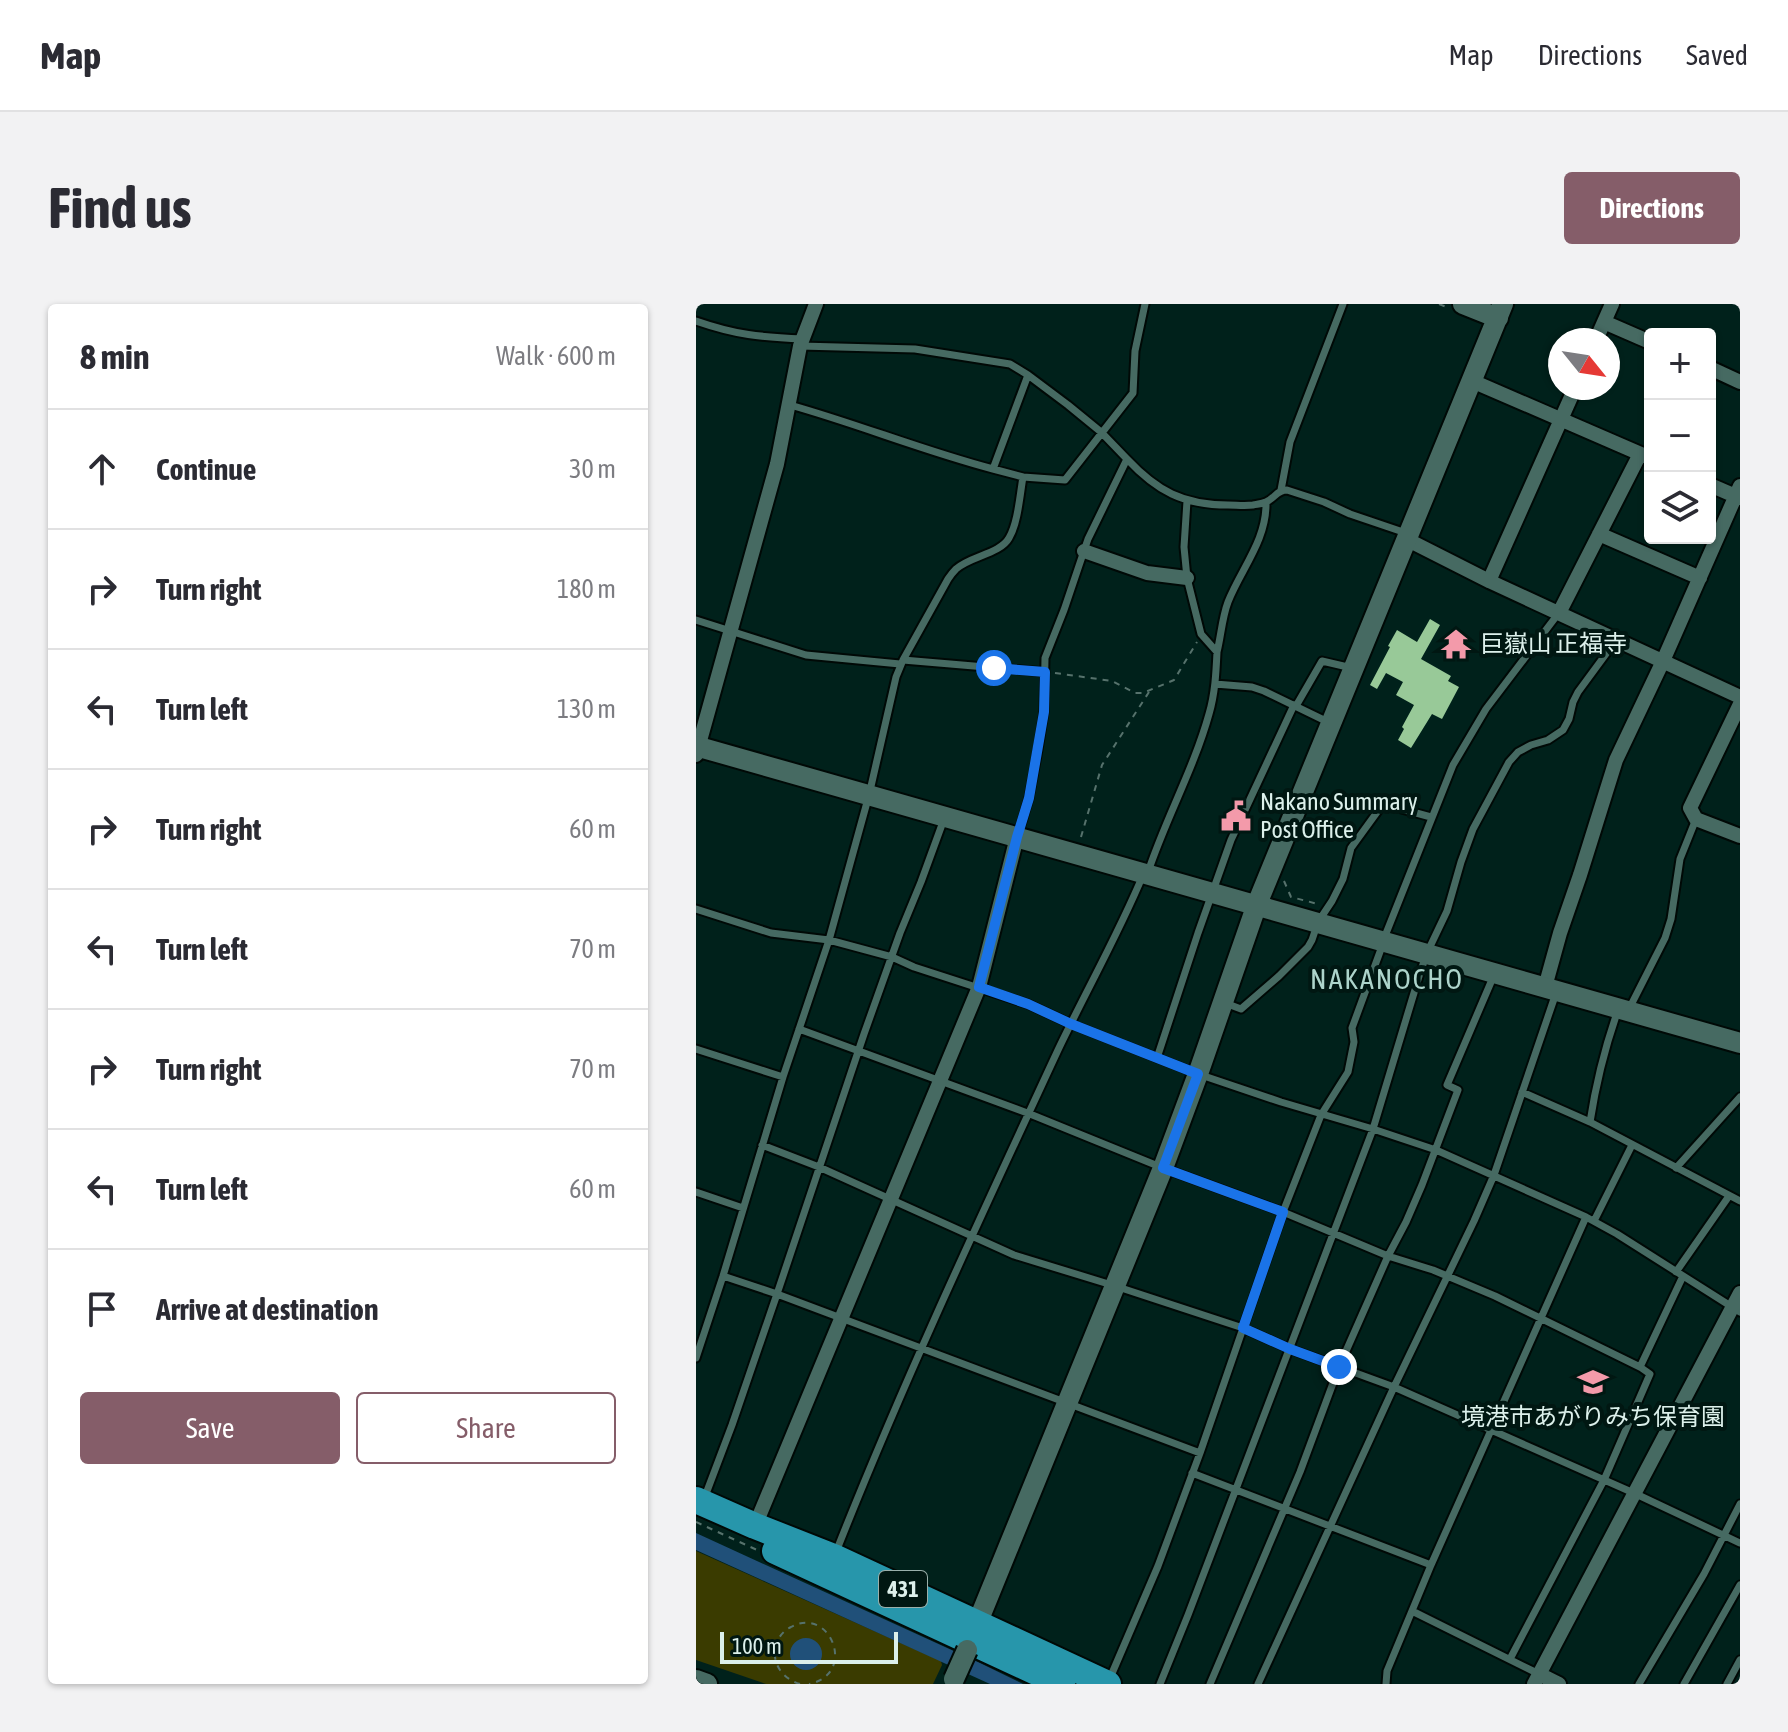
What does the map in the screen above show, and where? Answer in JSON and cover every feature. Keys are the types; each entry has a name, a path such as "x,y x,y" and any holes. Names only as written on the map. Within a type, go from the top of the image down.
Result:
{"highway":[{"name":"431","path":"698,1506 834,1557 971,1638 1108,1684"},
{"name":"431","path":"698,1506 1062,1684"}],"street":[{"path":"816,304 801,342 777,464 697,749 1257,904 1740,1043"},
{"path":"953,1682 1163,1168 1257,904 1500,311 1463,304"},
{"path":"1601,328 1612,304"},
{"path":"1604,322 1644,339"},
{"path":"1716,371 1740,382"},
{"path":"1472,381 1644,456"},
{"path":"1489,581 1569,400"},
{"path":"1559,613 1599,534 1644,458"},
{"path":"1551,989 1560,933 1616,760 1738,494 1716,487"},
{"path":"1599,534 1700,578"},
{"path":"1409,537 1489,581 1740,697"},
{"path":"1084,551 1147,573 1187,578"},
{"path":"1740,704 1690,808 1696,819 1740,836"},
{"path":"755,1526 979,987 1017,837"},
{"path":"1559,1684 1536,1679 1736,1310 1740,1293"},
{"path":"696,1680 707,1684"}],"lane":[{"path":"790,405 948,457 1023,477 1065,480 1133,393 1135,351 1145,304"},
{"path":"1281,490 1290,442 1343,304"},
{"path":"696,321 736,334 801,342 915,349 1010,364 1101,432 1141,474 1187,501 1251,505 1266,502 1281,490 1287,490 1398,529 1409,537"},
{"path":"993,469 1028,375"},
{"path":"1017,837 1029,798 1044,712 1045,658 1088,539 1127,459"},
{"path":"696,1358 829,940 869,795 896,677 956,569 1009,539 1023,477"},
{"path":"1187,501 1184,547 1187,578 1201,634 1217,652"},
{"path":"834,1557 921,1350 1071,1024 1146,873 1199,745 1210,712 1217,652 1228,603 1256,548 1266,502"},
{"path":"1108,1684 1158,1566 1283,1212 1321,1115 1348,1072 1354,1042 1352,1028 1431,817 1453,765 1486,709 1559,613"},
{"path":"696,620 806,655 1045,672"},
{"path":"1160,1684 1373,1129 1427,953 1447,911 1473,829 1509,762 1518,752 1563,730 1578,692 1617,639"},
{"path":"1157,1058 1231,840 1295,705 1322,661 1354,669"},
{"path":"1215,684 1252,687 1332,724"},
{"path":"1223,1002 1241,1009 1308,947 1318,922 1343,879 1351,848 1383,804 1431,817"},
{"path":"698,1506 732,1425 900,933 944,817"},
{"path":"1590,1122 1605,1047 1665,938 1680,859 1696,819"},
{"path":"696,909 771,933 829,940 892,957 1028,1004 1198,1074 1436,1150 1590,1219 1736,1310"},
{"path":"1210,1684 1284,1509 1339,1367 1436,1150 1458,1090 1447,1085 1495,973"},
{"path":"1258,1684 1494,1175 1522,1092 1551,989"},
{"path":"799,1029 1030,1114 1388,1256 1448,1276 1650,1374 1604,1480 1510,1659"},
{"path":"696,1049 783,1077"},
{"path":"1522,1092 1590,1122 1740,1201"},
{"path":"1676,1168 1740,1097"},
{"path":"762,1145 819,1167 1014,1255 1243,1328 1290,1349 1394,1387 1740,1543"},
{"path":"1386,1684 1387,1671 1431,1565 1542,1319 1590,1219 1632,1145"},
{"path":"696,1192 743,1208"},
{"path":"1640,1367 1680,1274 1729,1196"},
{"path":"723,1276 1200,1453"},
{"path":"1192,1473 1431,1565"},
{"path":"1639,1684 1725,1536 1740,1504"},
{"path":"1684,1684 1740,1585"},
{"path":"1412,1611 1510,1659 1536,1679"},
{"path":"1727,1684 1740,1660"}],"path":[{"path":"1045,672 1112,681 1135,693 1143,693 1174,680 1201,634"},
{"path":"1076,854 1102,765 1149,691"},
{"path":"800,1684 782,1674 775,1654 776,1644 787,1629 806,1623 824,1629 831,1636 836,1655 834,1665 826,1676 809,1684"}],"shaded area":[{"path":"696,1551 941,1661 933,1684 766,1684 696,1660"}],"water":[{"path":"696,1533 1023,1684 990,1684 696,1550"},
{"path":"806,1638 818,1642 822,1654 818,1666 806,1670 794,1666 790,1654 794,1642"}],"building":[{"path":"1430,619 1440,625 1421,659 1451,676 1448,681 1459,687 1442,719 1432,714 1411,748 1398,740 1414,705 1396,695 1403,682 1386,673 1377,689 1370,685 1397,630 1417,642"}],"place":[{"name":"巨嶽山 正福寺","path":"1456,644"},
{"name":"Nakano Summary Post Office","path":"1236,816"},
{"name":"境港市あがりみち保育園","path":"1593,1382"}],"district":[{"name":"NAKANOCHO","path":"1387,979"}],"route":[{"path":"994,668 1045,672 1044,712 1029,798 979,987 1198,1074 1163,1168 1283,1212 1243,1328 1339,1367"}]}
